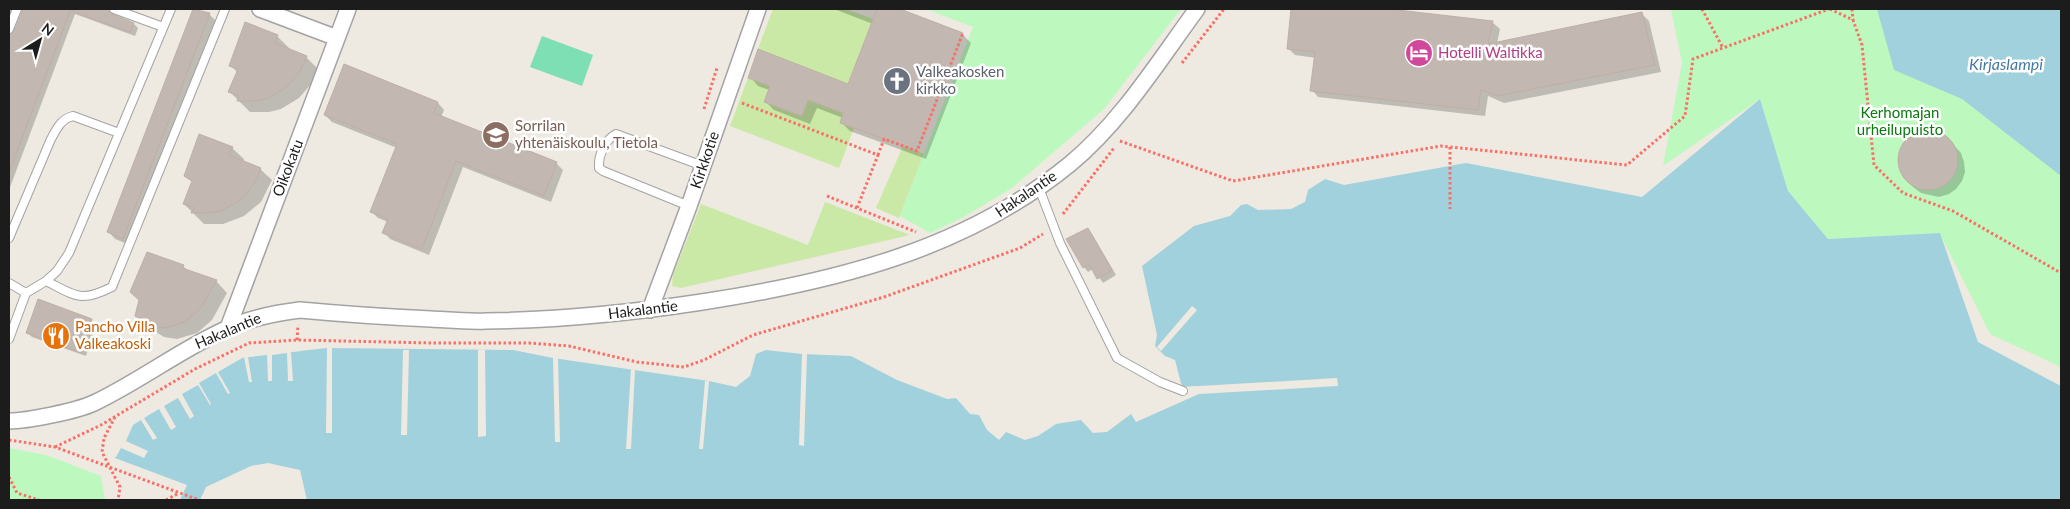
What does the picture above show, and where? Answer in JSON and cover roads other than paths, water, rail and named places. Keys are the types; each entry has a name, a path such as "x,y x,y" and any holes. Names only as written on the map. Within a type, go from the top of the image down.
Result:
{"street":[{"path":"260,9 337,38"},
{"name":"Oikokatu","path":"228,328 348,9"},
{"name":"Kirkkotie","path":"650,310 689,206 758,9"},
{"name":"Hakalantie","path":"9,421 37,418 92,404 189,348 228,328 271,314 300,310 484,321 587,316 650,310 771,292 869,268 928,247 1004,211 1072,163 1102,134 1197,9"}],"lane":[{"path":"9,29 17,9"},
{"path":"114,9 163,27"},
{"path":"9,339 26,293 46,281 57,271 69,253 170,9"},
{"path":"46,281 80,298 96,295 112,287 225,9"},
{"path":"9,238 51,139 60,123 66,118 73,116 119,133"},
{"path":"689,206 603,171 599,168 598,162 606,143 616,134 703,166"},
{"path":"1039,188 1060,243 1118,358 1160,382 1183,391"},
{"path":"9,284 26,293"}],"water":[{"name":"Kirjaslampi","path":"1877,9 2061,9 2061,176 1962,99 1894,70"},
{"path":"1760,99 1788,191 1828,239 1940,233 1978,342 2061,386 2061,500 307,500 300,470 268,463 251,466 206,487 200,500 180,500 187,485 115,458 122,436 132,423 237,358 327,348 513,350 736,387 750,376 756,354 766,350 851,356 897,380 947,399 956,398 970,414 979,415 987,430 999,440 1006,432 1025,440 1038,436 1056,424 1081,420 1093,433 1107,432 1131,414 1136,422 1199,394 1201,386 1182,387 1175,360 1165,356 1155,346 1157,335 1142,266 1194,226 1230,216 1241,205 1247,204 1258,210 1291,209 1305,202 1308,190 1325,179 1344,185 1466,163 1642,197"}],"place":[{"name":"Hotelli Waltikka","path":"1419,53"},
{"name":"Valkeakosken kirkko","path":"897,81"},
{"name":"Sorrilan yhtenäiskoulu, Tietola","path":"496,135"},
{"name":"Pancho Villa Valkeakoski","path":"56,336"}],"park label":[{"name":"Kerhomajan urheilupuisto","path":"1900,122"}]}
